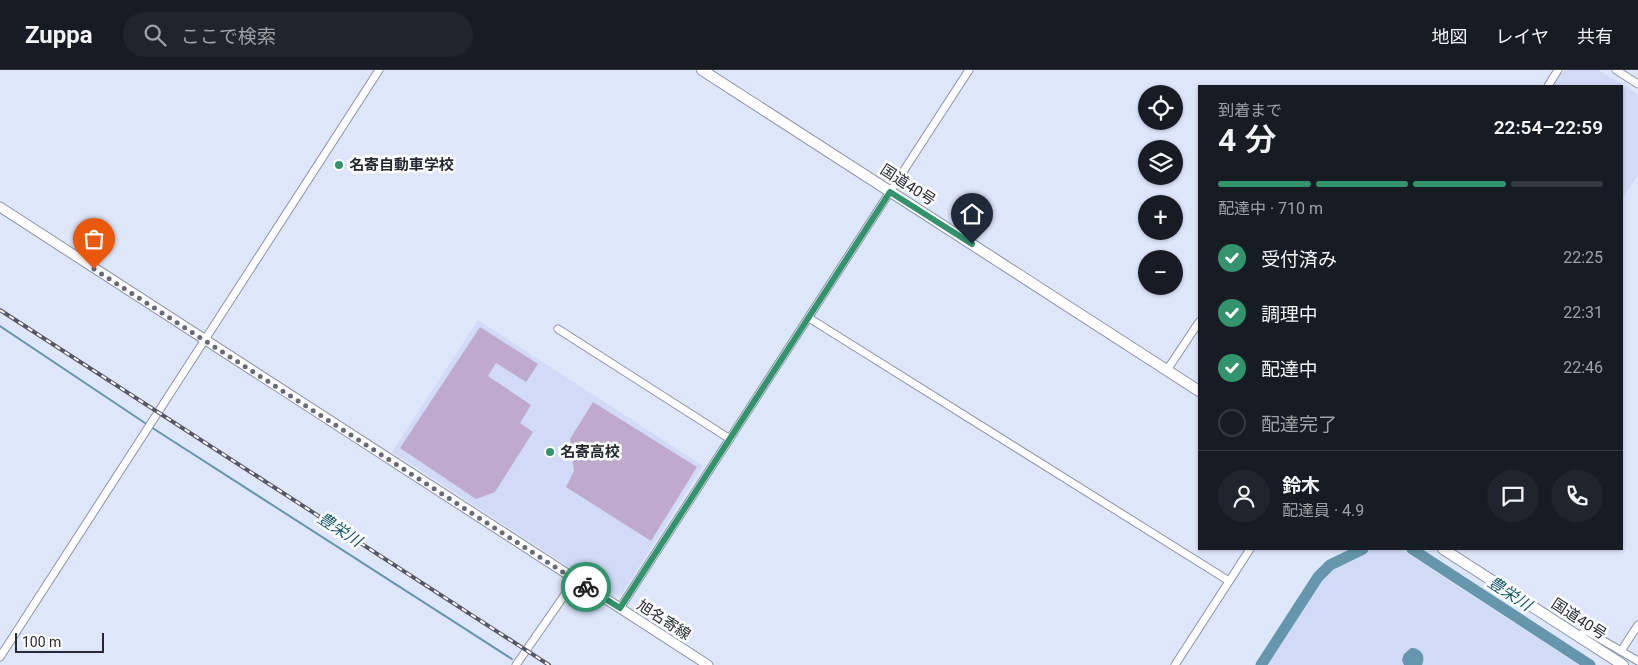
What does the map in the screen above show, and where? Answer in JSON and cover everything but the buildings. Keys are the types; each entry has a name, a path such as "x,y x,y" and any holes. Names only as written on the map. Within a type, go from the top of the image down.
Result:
{"highway":[{"name":"国道40号","path":"702,70 1198,390"},
{"name":"国道40号","path":"1445,550 1623,665"}],"main road":[{"name":"旭名寄線","path":"0,208 708,665"}],"street":[{"path":"0,657 380,70"},
{"path":"620,608 969,70"},
{"path":"1549,85 1558,70"},
{"path":"1616,70 1637,82"},
{"path":"809,318 1229,581"},
{"path":"1167,370 1198,324"},
{"path":"558,329 730,439"},
{"path":"1175,665 1249,550"},
{"path":"516,665 574,580"},
{"path":"1621,651 1638,625"},
{"path":"1580,637 1585,630 1638,662"}],"shaded area":[{"path":"1565,70 1599,70 1638,94 1638,175 1623,198 1623,85 1555,85"},
{"path":"478,320 703,466 622,594 614,596 392,452"},
{"path":"480,327 538,364 526,382 496,363 488,376 531,405 520,423 533,432 495,492 476,499 400,448"},
{"path":"593,402 697,467 651,541 566,487 574,471 570,439"},
{"path":"1371,550 1402,550 1579,665 1265,665 1319,581 1336,566"},
{"path":"1411,648 1418,649 1422,653 1422,665 1404,665 1402,660 1404,654"}],"waterway":[{"name":"豊栄川","path":"0,326 145,423"},
{"name":"豊栄川","path":"151,427 512,659"},
{"name":"豊栄川","path":"1261,665 1318,577 1330,565 1361,550"},
{"name":"豊栄川","path":"1414,550 1590,665"}],"railway":[{"path":"0,310 549,665"}],"way so far":[{"path":"94,269 586,587"}],"place":[{"name":"名寄自動車学校","path":"339,165"},
{"name":"名寄高校","path":"550,452"}],"route":[{"path":"586,587 620,608 890,192 972,244"}]}
